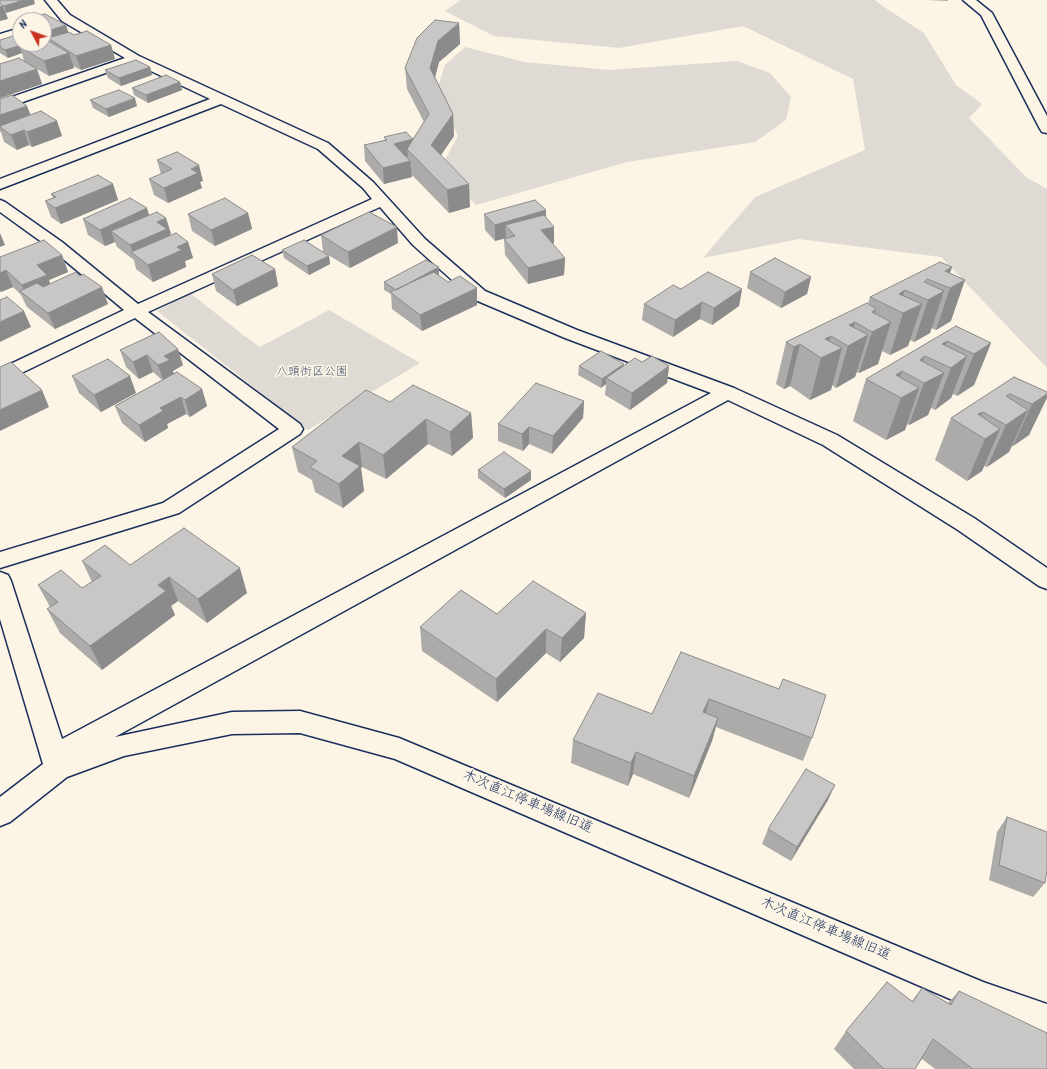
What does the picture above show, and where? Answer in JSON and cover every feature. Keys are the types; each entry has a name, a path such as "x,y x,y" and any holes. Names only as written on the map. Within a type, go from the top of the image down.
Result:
{"street":[{"path":"51,0 66,18 136,59 323,146 368,185 419,242 479,295 571,334 727,392 830,440 966,524 1047,580"},
{"path":"969,0 986,13 1047,129"},
{"path":"52,22 66,18"},
{"path":"0,38 12,34"},
{"path":"0,106 136,59"},
{"path":"0,184 221,99"},
{"path":"0,376 136,311 383,200"},
{"path":"0,205 49,248 136,311 293,429 171,508 0,560"},
{"path":"0,581 56,763 727,392"},
{"name":"木次直江停車場線旧道","path":"0,813 56,763 124,745 232,723 300,722 399,749 982,997 1047,1020"}],"green space":[{"path":"461,0 875,0 924,33 956,85 982,104 969,118 1026,177 1047,189 1047,368 941,257 799,239 703,258 755,197 865,150 853,79 743,26 619,48 494,36 445,11"},
{"path":"465,47 525,62 609,70 737,61 770,73 791,97 786,120 755,142 627,162 476,205 440,169 458,136 437,90 445,65"},
{"name":"八頭街区公園","path":"190,293 260,347 329,310 420,363 308,430 157,311"}],"building":[{"path":"0,0 24,0 4,6 0,4"},
{"path":"52,18 66,25 52,30"},
{"path":"435,20 459,23 438,41 430,68 453,114 431,145 469,184 447,190 407,149 429,114 405,68 417,38"},
{"path":"87,31 111,45 76,56 52,41 52,37 69,32 74,35"},
{"path":"12,36 12,48 5,50 0,47 0,40"},
{"path":"52,43 69,53 44,61 29,52 52,52"},
{"path":"19,58 37,69 0,81 0,64"},
{"path":"136,60 150,67 119,78 105,70"},
{"path":"166,75 180,82 146,95 132,88"},
{"path":"119,90 135,98 106,109 90,100"},
{"path":"12,95 27,106 0,115 0,99"},
{"path":"41,111 57,121 27,132 24,130 11,135 0,127 0,126"},
{"path":"406,132 413,139 394,144 410,161 383,168 364,145 387,140 384,137"},
{"path":"177,152 199,165 191,169 198,173 164,188 149,179 172,169 157,160"},
{"path":"98,175 113,184 55,208 45,201 56,197 51,194"},
{"path":"130,198 147,208 100,230 83,219"},
{"path":"225,198 248,213 211,230 188,214"},
{"path":"535,200 546,210 495,225 484,214"},
{"path":"157,212 166,218 157,222 167,229 130,245 111,231"},
{"path":"369,212 397,227 348,252 321,235"},
{"path":"544,215 554,227 541,230 565,258 528,268 504,239 515,236 505,225"},
{"path":"176,233 188,242 177,247 182,250 148,265 131,252"},
{"path":"44,240 62,255 37,265 47,275 22,285 6,270 0,273 0,257"},
{"path":"304,240 329,256 307,266 282,250"},
{"path":"252,255 275,269 233,290 212,274"},
{"path":"775,258 811,277 785,292 750,272"},
{"path":"426,260 439,267 396,290 384,282"},
{"path":"940,262 952,267 945,271 965,280 950,288 927,279 924,282 944,291 928,300 905,290 899,294 922,304 903,313 870,297"},
{"path":"76,272 80,276 83,274 102,287 48,313 20,291 37,283 43,287"},
{"path":"434,272 448,282 460,276 477,288 420,315 390,292"},
{"path":"708,272 742,289 714,308 702,302 675,320 644,304 673,285 681,289"},
{"path":"7,297 24,311 0,322 0,300"},
{"path":"867,303 876,309 872,312 891,322 872,332 855,322 849,325 868,335 848,346 831,336 825,339 842,348 821,358 800,344 794,347 786,342"},
{"path":"956,326 991,343 974,354 947,341 942,344 967,356 951,368 925,356 920,360 944,373 924,383 902,371 896,375 919,388 901,398 866,379"},
{"path":"159,332 178,349 164,356 170,360 158,365 147,355 133,362 120,350"},
{"path":"601,351 624,364 602,379 579,366"},
{"path":"652,356 669,366 632,393 606,378 635,358 642,362"},
{"path":"108,359 130,376 94,395 72,376"},
{"path":"11,362 42,390 0,410 0,367"},
{"path":"177,372 202,389 185,400 181,397 160,408 163,411 139,425 115,406"},
{"path":"1014,377 1047,392 1047,394 1032,404 1010,394 1006,396 1028,410 1006,425 983,412 978,414 1000,429 985,439 951,418"},
{"path":"536,383 584,401 553,436 529,427 522,434 498,424"},
{"path":"413,385 471,413 450,432 426,419 383,455 359,442 342,456 360,466 339,484 310,467 317,461 292,447 366,390 390,402"},
{"path":"504,452 531,471 504,489 478,470"},
{"path":"184,528 240,568 198,599 169,577 158,585 166,591 90,646 47,609 58,602 38,585 61,570 82,588 101,576 82,561 105,545 130,565"},
{"path":"533,581 586,613 562,638 546,629 496,679 420,627 461,590 497,614"},
{"path":"681,652 779,689 783,679 826,695 812,738 709,699 703,712 718,718 694,776 636,752 631,763 573,740 598,693 652,714"},
{"path":"806,769 835,785 797,847 768,829"},
{"path":"1007,817 1047,832 1047,870 1045,883 999,865"},
{"path":"887,982 913,1002 922,988 951,1005 959,991 1047,1033 1047,1069 973,1069 933,1039 915,1069 884,1069 846,1031"}]}
